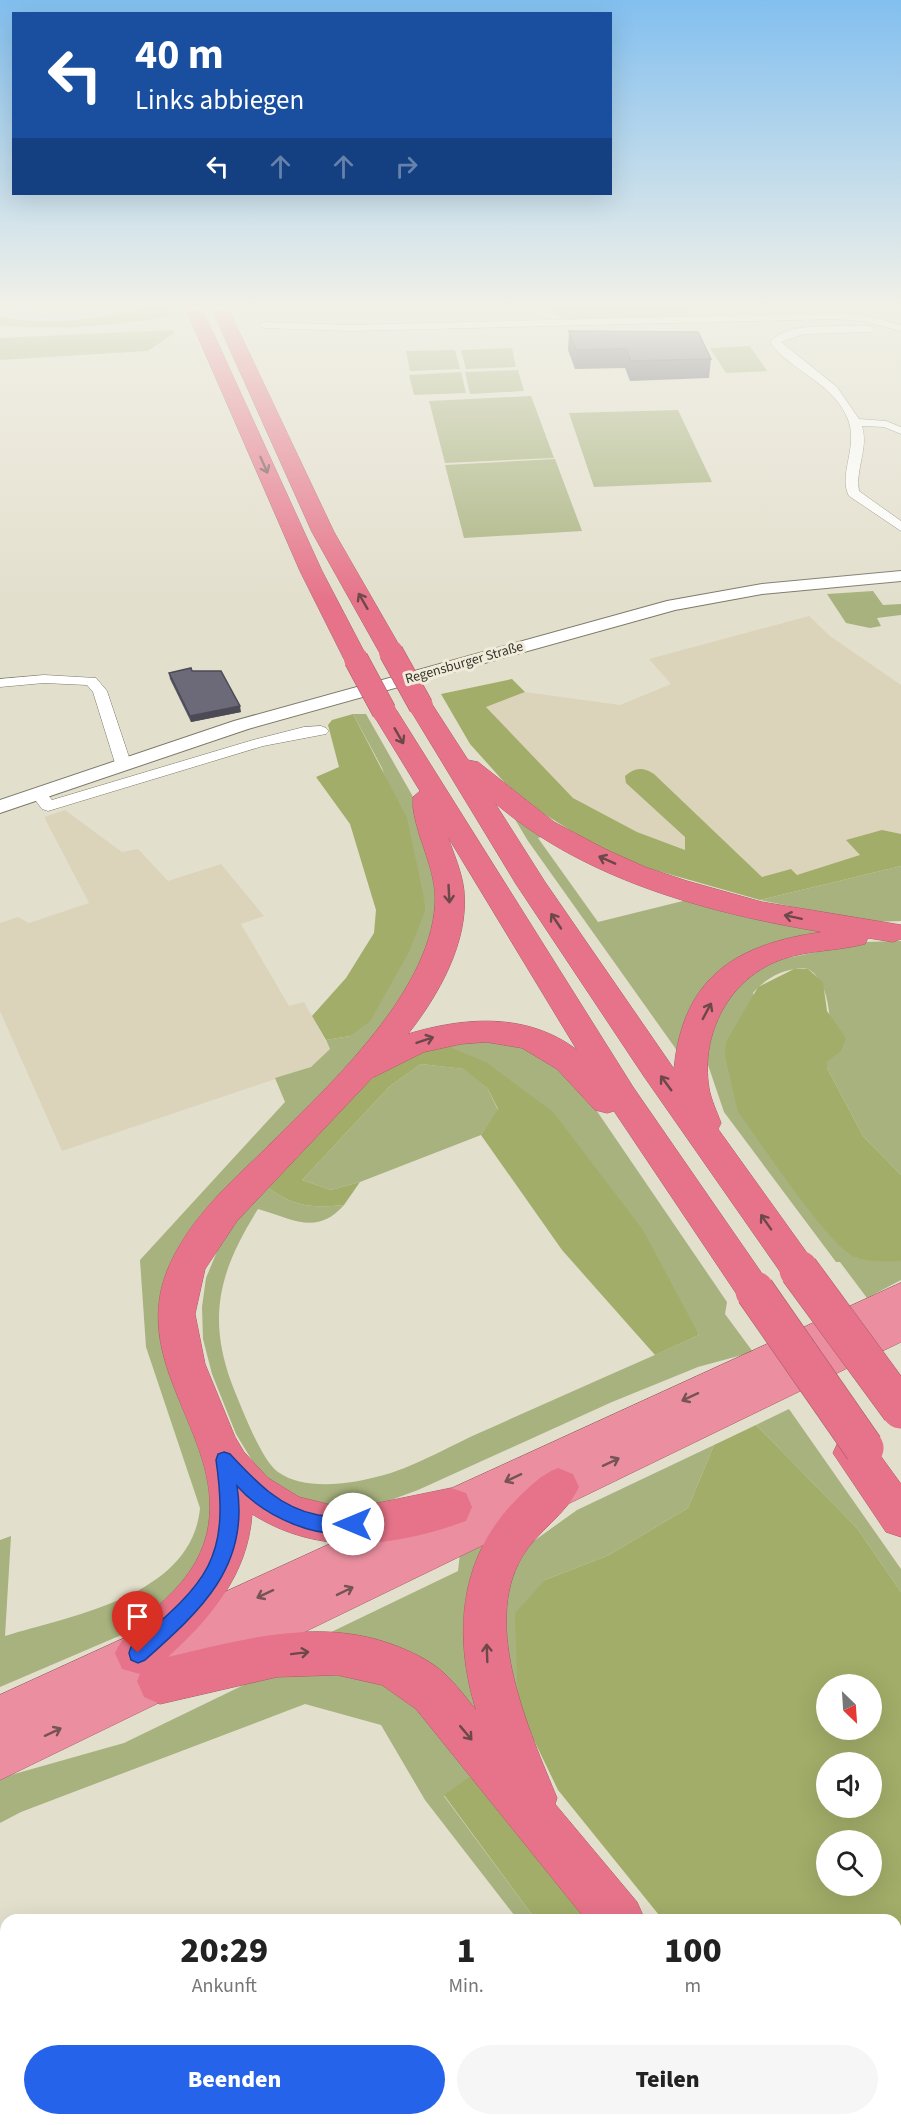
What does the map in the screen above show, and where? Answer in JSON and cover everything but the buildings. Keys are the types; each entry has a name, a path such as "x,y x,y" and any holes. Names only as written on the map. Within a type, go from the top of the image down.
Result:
{"highway":[{"path":"236,403 311,571 473,876 632,1127 859,1451 901,1518"},
{"path":"263,403 318,522 449,752 537,893 799,1270 901,1409"},
{"path":"449,752 554,834 634,872 765,911 822,923 897,931"},
{"path":"149,1667 187,1611 209,1584 226,1550 231,1503 224,1460 183,1351 176,1315 181,1286 195,1251 223,1212 356,1078 410,1011 426,983 446,930 449,905 448,878 426,814 422,782"},
{"path":"422,782 750,1293"},
{"path":"713,1147 692,1088 693,1058 700,1024 724,982 749,962 782,951 806,944 897,931"},
{"path":"356,1078 383,1058 434,1037 470,1031 510,1035 552,1049 577,1068 632,1127"},
{"path":"0,1757 149,1667 451,1507 901,1298"},
{"path":"0,1718 149,1667 558,1487 901,1325"},
{"path":"859,1451 901,1501"},
{"path":"224,1460 255,1493 292,1514 313,1522 337,1526 451,1507"},
{"path":"545,1827 498,1707 487,1662 486,1599 495,1567 506,1545 558,1487"},
{"path":"149,1667 319,1651 364,1657 395,1667 432,1693 545,1827 614,1914"}],"street":[{"path":"845,403 856,422 858,446 851,488 863,502 901,527"},
{"path":"856,422 886,424 901,431"},
{"name":"Regensburger Straße","path":"0,807 123,763 285,712 673,605 762,589 901,576"},
{"path":"0,683 44,679 91,681 100,691 123,763"},
{"path":"38,793 48,806 258,743 303,732 321,731"}],"shaded area":[{"path":"809,616 830,636 901,685 901,859 768,883 637,832 573,798 486,707 525,692 620,705 671,684 649,659"},
{"path":"65,810 122,852 138,849 168,881 221,864 264,916 241,924 289,1006 304,1002 330,1049 311,1067 62,1151 0,1011 0,923 18,917 29,923 89,903 44,817"}],"green space":[{"path":"430,403 534,403 554,458 445,463"},
{"path":"678,410 712,482 594,487 569,413"},
{"path":"555,459 582,531 464,538 445,465"},
{"path":"873,591 883,605 901,604 901,615 877,618 881,626 870,628 846,623 827,594"},
{"path":"512,679 525,692 486,707 573,798 637,832 685,850 685,837 626,783 625,776 632,771 643,769 654,774 762,877 791,869 797,875 860,855 846,840 882,830 901,834 901,866 760,900 637,865 586,840 544,814 505,783 470,744 441,694"},
{"path":"353,714 366,714 412,795 428,831 442,896 417,987 175,1265 220,1494 216,1552 163,1611 126,1633 0,1687 0,1540 11,1536 5,1636 63,1620 125,1597 153,1582 176,1562 192,1538 200,1508 146,1347 140,1260 285,1102 275,1078 311,1067 330,1049 326,1040 350,1036 426,908 417,873 382,768"},
{"path":"353,714 407,818 426,908 409,952 370,1021 350,1036 326,1040 312,1016 346,978 374,933 376,910 350,824 316,777 339,767 328,725 332,720"},
{"path":"507,806 549,835 538,838 598,922 699,897 844,932 763,950 683,1059 528,841"},
{"path":"901,866 901,921 869,922 760,900"},
{"path":"901,941 901,1175 863,1136 827,1068 830,1058 829,1009 822,985 816,976 808,969 785,971 770,978 753,993 855,1257 901,1261 901,1280 867,1298 840,1262 836,1262 724,1112 707,1062 706,1038 740,979 778,960 865,942"},
{"path":"794,969 808,969 823,982 827,1011 846,1038 841,1051 827,1062 827,1068 863,1136 901,1175 901,1261 866,1260 855,1257 843,1249 812,1214 738,1112 725,1056 726,1042 758,987"},
{"path":"451,1041 514,1042 555,1061 588,1098 727,1302 725,1314 753,1352 698,1367 612,1402 418,1490 380,1504 313,1507 262,1477 236,1434 212,1374 203,1339 202,1307 206,1278 218,1249 238,1218 267,1187 286,1199 303,1205 344,1205 324,1220 314,1223 293,1220 258,1209 233,1254 225,1276 219,1319 226,1366 253,1435 272,1466 289,1478 314,1484 328,1484 368,1479 392,1473 699,1335 553,1113 432,1045"},
{"path":"432,1045 450,1047 487,1063 553,1112 643,1230 699,1335 655,1355 562,1250 481,1135 498,1109 488,1089 464,1069 421,1064 389,1087 302,1180 331,1190 360,1182 344,1205 303,1205 286,1199 267,1187 365,1084 382,1071"},
{"path":"421,1064 465,1069 488,1089 498,1110 481,1135 360,1182 331,1190 302,1180 389,1087"},
{"path":"789,1409 901,1569 901,1592 857,1528 756,1425"},
{"path":"756,1425 857,1528 901,1592 901,1914 658,1914 558,1790 518,1707 515,1613 545,1580 609,1555 688,1508 714,1445"},
{"path":"714,1445 688,1508 609,1555 545,1580 518,1707 501,1632 506,1584 531,1543 577,1510"},
{"path":"503,1532 506,1747 325,1635 458,1571 460,1553"},
{"path":"305,1665 401,1688 477,1771 444,1796 532,1914 513,1914 425,1800 381,1725 305,1704 21,1812 0,1823 0,1778 124,1743 254,1680"},
{"path":"477,1771 585,1914 532,1914 444,1795"}],"route":[{"path":"138,1653 187,1611 209,1584 226,1550 231,1503 224,1460 255,1493 271,1504 313,1522 337,1526 353,1524"}]}
